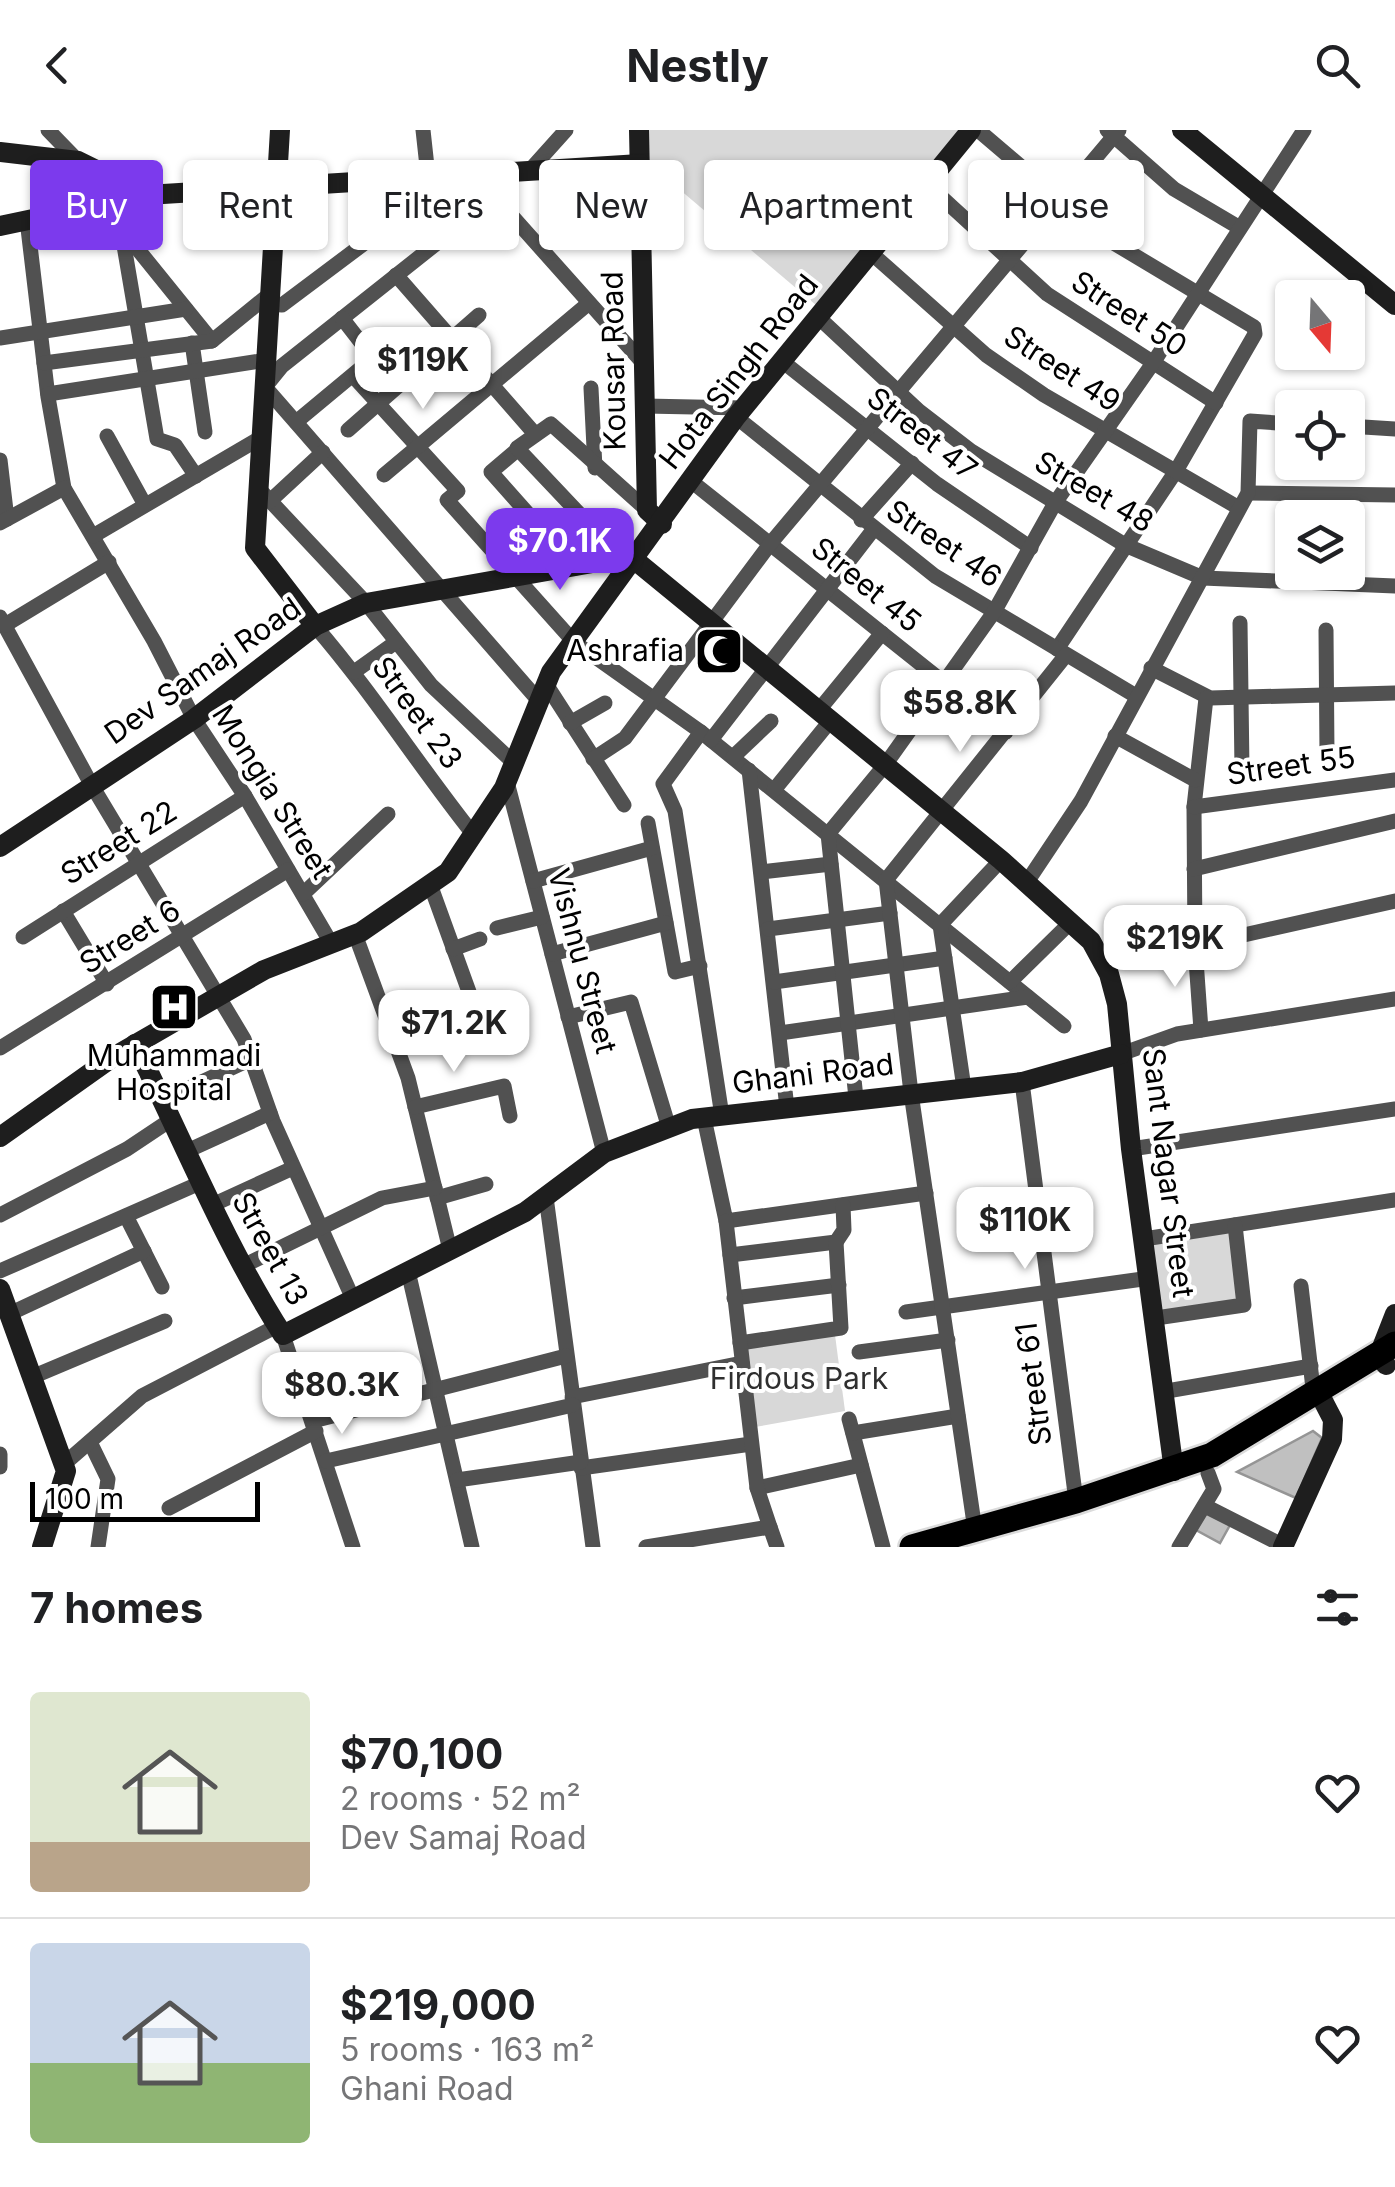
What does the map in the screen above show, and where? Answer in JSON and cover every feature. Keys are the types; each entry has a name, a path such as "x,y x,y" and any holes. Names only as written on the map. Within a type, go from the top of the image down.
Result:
{"main road":[{"path":"974,1538 1174,1471 1224,1450 1389,1356"},
{"path":"912,1547 974,1538 1208,1473 1319,1398"}],"street":[{"path":"48,130 76,160"},
{"path":"277,160 280,130"},
{"path":"424,130 428,160"},
{"path":"531,169 566,130"},
{"name":"Kousar Road","path":"639,130 640,160"},
{"path":"974,130 1009,160"},
{"name":"Hota Singh Road","path":"948,161 974,130"},
{"path":"856,1098 828,834 886,765 994,612 1055,502 1153,363 1304,130"},
{"path":"1091,160 1113,132 1174,188 1240,228"},
{"path":"1194,134 1261,196 1395,305"},
{"path":"0,152 62,160"},
{"path":"519,170 539,169"},
{"name":"Street 50","path":"948,203 1047,294 1216,403"},
{"path":"0,226 28,220"},
{"name":"Mongia Street","path":"28,220 48,394 64,488 110,562 194,720 245,796 331,944"},
{"path":"519,225 644,364"},
{"path":"125,250 156,440 175,444 196,476"},
{"path":"139,250 212,340"},
{"path":"272,250 262,437 264,495 255,548 314,626"},
{"path":"271,299 282,305 355,250"},
{"path":"265,387 282,366 428,250"},
{"name":"Kousar Road","path":"642,250 645,406 654,517"},
{"path":"593,759 625,738 770,544 1017,250"},
{"path":"974,1538 911,1093 886,880 1006,732 1061,652 1124,545 1176,472 1255,334 1250,320 1126,250"},
{"name":"Hota Singh Road","path":"0,1137 135,1044 264,970 354,934 448,872 511,772 542,692 654,517 691,481 739,413 871,252"},
{"name":"Street 49","path":"871,252 1000,365 1240,508"},
{"path":"396,276 535,434"},
{"path":"44,363 212,340 271,299"},
{"path":"384,475 590,303"},
{"path":"0,338 186,309"},
{"path":"348,430 479,315"},
{"name":"Street 48","path":"818,317 970,451 1124,545 1203,578 1395,586"},
{"path":"296,422 374,358 342,318"},
{"path":"192,343 205,432"},
{"path":"48,394 267,360"},
{"name":"Street 47","path":"782,361 912,464 1031,548"},
{"path":"354,377 458,491 447,500 574,642 706,736 1064,1026"},
{"path":"265,387 570,723 624,805"},
{"path":"590,388 595,468"},
{"path":"645,406 739,413"},
{"name":"Street 46","path":"739,413 867,525 994,612 1136,696"},
{"path":"1026,882 1082,801 1248,492 1250,422 1275,423"},
{"path":"576,568 490,472 535,434 551,424 595,468 654,517"},
{"path":"1365,427 1395,429"},
{"path":"106,436 146,505"},
{"path":"93,536 262,437"},
{"path":"517,450 628,560"},
{"path":"264,495 323,452"},
{"path":"0,460 4,521 64,488"},
{"path":"777,1547 757,1488 712,1117 700,966 675,810 664,784 768,669 829,590 867,525 912,464"},
{"name":"Street 45","path":"691,481 1006,732"},
{"path":"1248,492 1395,495"},
{"path":"264,495 366,603 431,686 511,772"},
{"name":"Dev Samaj Road","path":"0,847 194,720 314,626 366,603 512,575 628,560"},
{"name":"Sant Nagar Street","path":"628,560 943,812 1091,942 1109,974 1117,1004 1131,1150 1167,1391 1174,1471"},
{"path":"110,562 2,621 91,784 220,996 251,1058 318,1228 353,1300"},
{"path":"1240,624 1242,769"},
{"name":"Street 23","path":"314,626 354,672 415,761 473,834"},
{"path":"1326,630 1327,755"},
{"path":"774,790 882,633"},
{"path":"354,672 396,642"},
{"path":"1152,668 1206,698 1395,692"},
{"path":"1201,1030 1195,946 1194,807 1206,698"},
{"path":"570,723 605,703"},
{"path":"733,758 772,721"},
{"path":"1115,736 1195,780"},
{"path":"749,770 787,1108"},
{"name":"Vishnu Street","path":"511,772 532,881 604,1153"},
{"name":"Street 55","path":"1194,807 1395,780"},
{"name":"Street 22","path":"22,938 245,796"},
{"path":"303,894 388,814"},
{"path":"1194,868 1395,821"},
{"path":"648,823 675,972 700,966"},
{"path":"532,881 652,848"},
{"path":"940,925 1001,860"},
{"path":"761,872 831,864"},
{"name":"Street 6","path":"1,1046 288,870"},
{"path":"430,884 489,1046"},
{"path":"1195,946 1395,901"},
{"path":"63,911 107,984"},
{"path":"768,930 890,913"},
{"path":"497,928 542,916"},
{"path":"552,954 666,923"},
{"path":"1010,982 1070,923"},
{"path":"940,925 964,1088"},
{"path":"354,934 372,972 415,1107 450,1250"},
{"path":"454,949 480,939"},
{"path":"774,982 945,958"},
{"path":"780,1033 1028,997"},
{"name":"Ghani Road","path":"280,1331 353,1300 450,1250 546,1196 604,1153 669,1128 712,1117 856,1098 1022,1082 1201,1030 1395,999"},
{"path":"568,1017 631,1002 669,1128"},
{"name":"Street 13","path":"135,1044 210,1206 280,1331 353,1547"},
{"path":"0,1216 127,1149 168,1110 251,1058"},
{"name":"Street 61","path":"1022,1082 1076,1502"},
{"path":"415,1107 504,1086 510,1116"},
{"path":"1131,1150 1395,1109"},
{"path":"187,1151 270,1113"},
{"path":"210,1206 293,1168"},
{"path":"0,1271 200,1183"},
{"path":"241,1267 382,1198 486,1184"},
{"path":"726,1221 926,1193"},
{"path":"546,1196 593,1547"},
{"path":"1144,1239 1395,1200"},
{"path":"740,1343 837,1331 843,1324 836,1242 844,1230 843,1204"},
{"path":"126,1216 162,1287"},
{"path":"1156,1318 1244,1304 1234,1225"},
{"path":"730,1255 836,1242"},
{"path":"42,1547 66,1472 3,1302 144,1251"},
{"path":"408,1272 472,1547"},
{"path":"906,1312 1150,1278"},
{"path":"734,1298 839,1285"},
{"path":"1206,1507 1283,1546 1332,1439 1333,1420 1319,1398 1311,1366 1301,1286"},
{"path":"1389,1356 1395,1314"},
{"path":"32,1377 164,1321"},
{"path":"64,1464 142,1396 280,1331"},
{"path":"859,1352 948,1340"},
{"path":"169,1508 314,1426 438,1388 566,1356"},
{"path":"326,1460 448,1435 572,1401 742,1363"},
{"path":"1167,1391 1311,1366"},
{"path":"883,1547 851,1426 958,1416"},
{"path":"90,1442 108,1479 98,1547"},
{"path":"457,1480 751,1444"},
{"path":"0,1454 0,1468"},
{"path":"757,1488 861,1465"},
{"path":"1179,1547 1214,1490 1208,1473"},
{"path":"646,1547 770,1527"}],"green space":[{"path":"639,130 971,130 946,160 704,160 704,210 684,193 684,160 645,160 640,156"},
{"path":"751,250 873,250 823,311"},
{"path":"1235,1225 1244,1305 1156,1318 1144,1239"},
{"name":"Firdous Park","path":"835,1335 845,1411 755,1427 744,1348"}],"building":[{"path":"1313,1431 1322,1438 1296,1498 1237,1472"},
{"path":"1206,1512 1230,1525 1220,1543 1196,1530"}],"place":[{"name":"Ashrafia","path":"719,651"},
{"name":"Muhammadi Hospital","path":"174,1007"}]}
